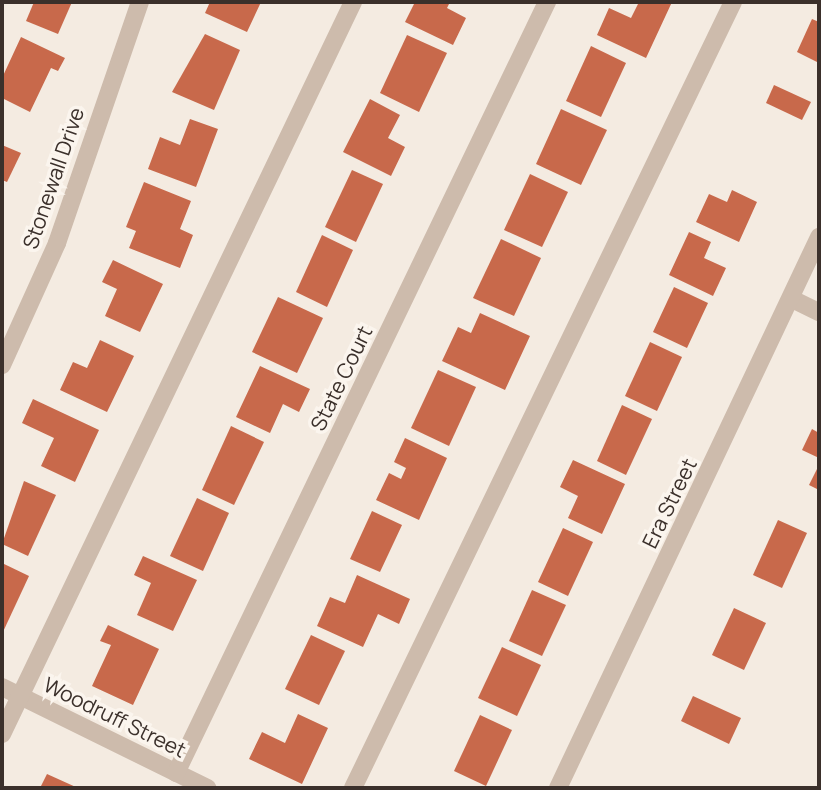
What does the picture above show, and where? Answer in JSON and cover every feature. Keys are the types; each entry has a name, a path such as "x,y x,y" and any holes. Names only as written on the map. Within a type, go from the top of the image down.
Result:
{"street":[{"name":"Stonewall Drive","path":"2,365 57,243 140,2"},
{"path":"2,734 353,2"},
{"name":"State Court","path":"176,773 547,2"},
{"path":"353,788 733,2"},
{"name":"Era Street","path":"558,788 792,299 819,237"},
{"path":"792,299 819,312"},
{"name":"Woodruff Street","path":"2,687 207,788"}],"building":[{"path":"34,2 72,2 58,34 26,21"},
{"path":"210,2 261,2 247,32 205,13"},
{"path":"415,2 450,2 447,8 466,18 453,45 405,22"},
{"path":"639,2 672,2 646,58 597,35 609,8 631,18"},
{"path":"812,19 819,22 819,63 797,52"},
{"path":"205,34 240,50 214,110 172,92"},
{"path":"407,35 447,53 419,112 380,93"},
{"path":"21,37 65,58 58,71 51,68 30,112 2,98 2,78"},
{"path":"591,46 626,63 601,117 566,101"},
{"path":"774,85 811,102 802,120 766,103"},
{"path":"370,99 400,115 388,138 405,147 391,176 343,152"},
{"path":"561,109 607,130 581,185 536,164"},
{"path":"190,119 218,129 196,187 148,169 160,137 180,145"},
{"path":"2,145 21,153 7,182 2,180"},
{"path":"352,170 383,184 356,242 325,227"},
{"path":"530,174 568,192 542,247 504,230"},
{"path":"144,182 191,201 180,229 193,235 180,268 129,248 136,231 126,227"},
{"path":"732,190 757,202 739,242 696,222 709,194 727,202"},
{"path":"689,232 711,242 704,258 726,268 713,296 669,275"},
{"path":"322,235 353,250 327,307 296,292"},
{"path":"501,239 541,258 514,316 473,298"},
{"path":"113,260 163,284 140,332 105,316 117,289 102,282"},
{"path":"674,287 708,303 687,348 653,332"},
{"path":"278,297 323,318 297,373 252,352"},
{"path":"480,313 530,336 505,390 442,361 458,327 471,333"},
{"path":"100,340 134,356 107,412 60,390 73,362 87,368"},
{"path":"650,342 682,357 657,411 625,396"},
{"path":"260,366 310,389 299,412 283,404 270,433 236,417"},
{"path":"438,370 476,387 449,446 411,428"},
{"path":"33,399 99,430 75,482 41,466 54,438 22,423"},
{"path":"622,405 652,419 626,475 597,461"},
{"path":"231,426 264,442 234,505 202,490"},
{"path":"812,429 819,433 819,458 802,450"},
{"path":"405,438 447,458 419,520 376,500 389,473 401,479 406,468 394,462"},
{"path":"573,460 625,484 602,534 568,518 578,496 560,487"},
{"path":"819,465 819,490 809,485"},
{"path":"24,481 56,495 28,556 2,544"},
{"path":"197,498 229,513 203,571 170,556"},
{"path":"372,511 402,525 380,572 350,559"},
{"path":"778,520 807,533 782,588 753,575"},
{"path":"563,528 593,542 568,596 538,582"},
{"path":"143,556 197,580 173,631 137,615 151,583 134,575"},
{"path":"2,563 29,576 2,634"},
{"path":"357,575 410,599 399,624 378,614 363,647 317,626 330,597 345,603"},
{"path":"532,590 566,605 542,656 509,641"},
{"path":"734,608 766,623 744,670 712,655"},
{"path":"108,625 159,649 133,705 92,686 111,645 100,641"},
{"path":"311,635 345,651 319,705 285,689"},
{"path":"502,647 541,665 517,716 478,698"},
{"path":"693,696 741,718 729,744 681,721"},
{"path":"298,714 328,728 302,784 249,759 262,732 285,743"},
{"path":"480,715 512,730 486,786 454,771"},
{"path":"47,774 78,788 40,788"}]}
